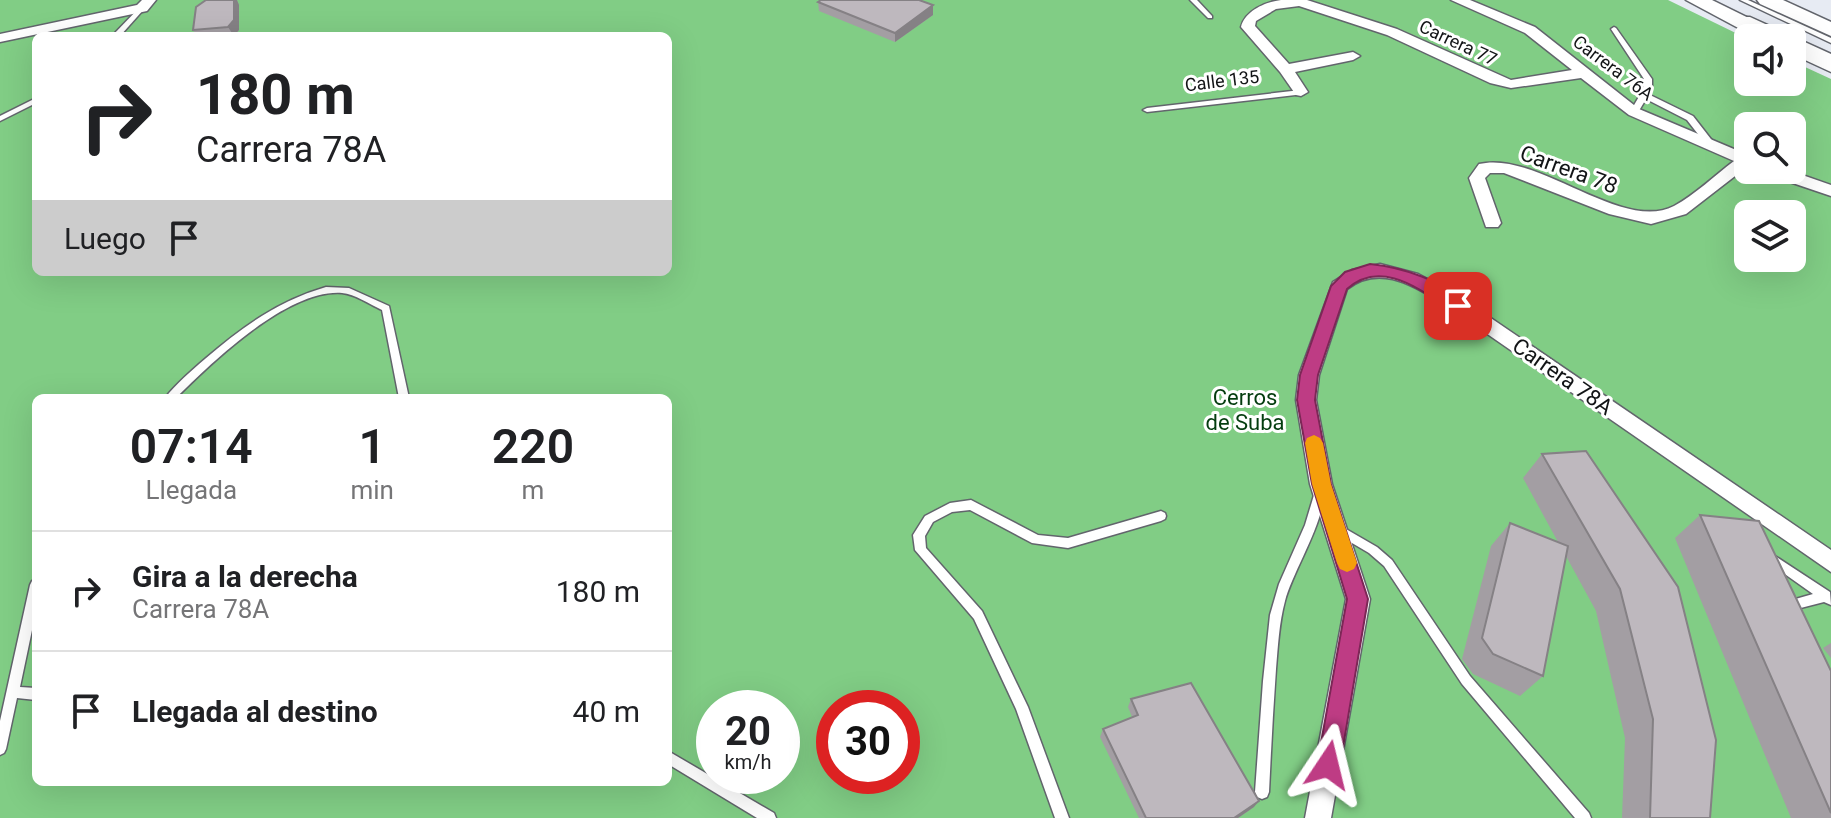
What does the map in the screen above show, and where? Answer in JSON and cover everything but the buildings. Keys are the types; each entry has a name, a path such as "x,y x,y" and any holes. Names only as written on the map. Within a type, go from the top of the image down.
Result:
{"main road":[{"path":"1696,0 1745,24"},
{"path":"1767,0 1831,30"},
{"path":"1806,53 1831,65"}],"street":[{"name":"Carrera 76A","path":"1458,0 1486,5 1530,30 1634,112 1734,156"},
{"path":"1300,2 1273,5 1250,19 1248,27 1286,69 1301,92"},
{"name":"Carrera 77","path":"1300,2 1392,32 1495,80 1511,84 1582,73"},
{"path":"0,38 146,4"},
{"path":"1286,69 1353,56"},
{"name":"Carrera 78","path":"1492,223 1477,178 1485,168 1495,166 1615,210 1651,218 1680,210 1734,170"},
{"path":"1806,182 1831,191"},
{"name":"Carrera 78A","path":"1318,818 1358,599 1338,529 1321,484 1306,400 1309,375 1339,286 1351,276 1370,270 1393,272 1417,280 1499,332 1831,562"}],"lane":[{"path":"1193,0 1210,17"},
{"path":"1710,0 1761,24"},
{"path":"1743,0 1831,41"},
{"path":"120,32 146,4"},
{"path":"1614,29 1648,79 1644,95 1634,112"},
{"path":"1806,45 1831,57"},
{"name":"Calle 135","path":"1147,110 1301,92"},
{"path":"1644,95 1690,118 1713,147"},
{"path":"0,119 32,102"},
{"path":"175,394 261,319 297,298 344,289 386,308 403,394"},
{"path":"1262,792 1276,615 1287,576 1316,514 1321,484"},
{"path":"1062,818 1022,707 978,615 921,550 919,535 929,519 950,508 971,505 1036,540 1068,543 1161,516"},
{"path":"1338,529 1388,563 1466,680 1584,818"},
{"path":"1763,554 1829,598"},
{"path":"1781,622 1781,612 1790,605 1829,598"},
{"path":"0,749 32,604"},
{"path":"14,692 32,694"},
{"path":"672,759 769,818"}],"green space":[{"name":"Cerros de Suba","path":"0,0 1668,0 1734,32 1734,96 1806,96 1806,67 1831,79 1831,818 0,818"}],"slow traffic":[{"path":"1314,443 1321,484 1347,563"}],"route":[{"path":"1328,765 1358,599 1338,529 1321,484 1306,400 1309,375 1339,286 1351,276 1370,270 1393,272 1417,280 1458,306"}]}
